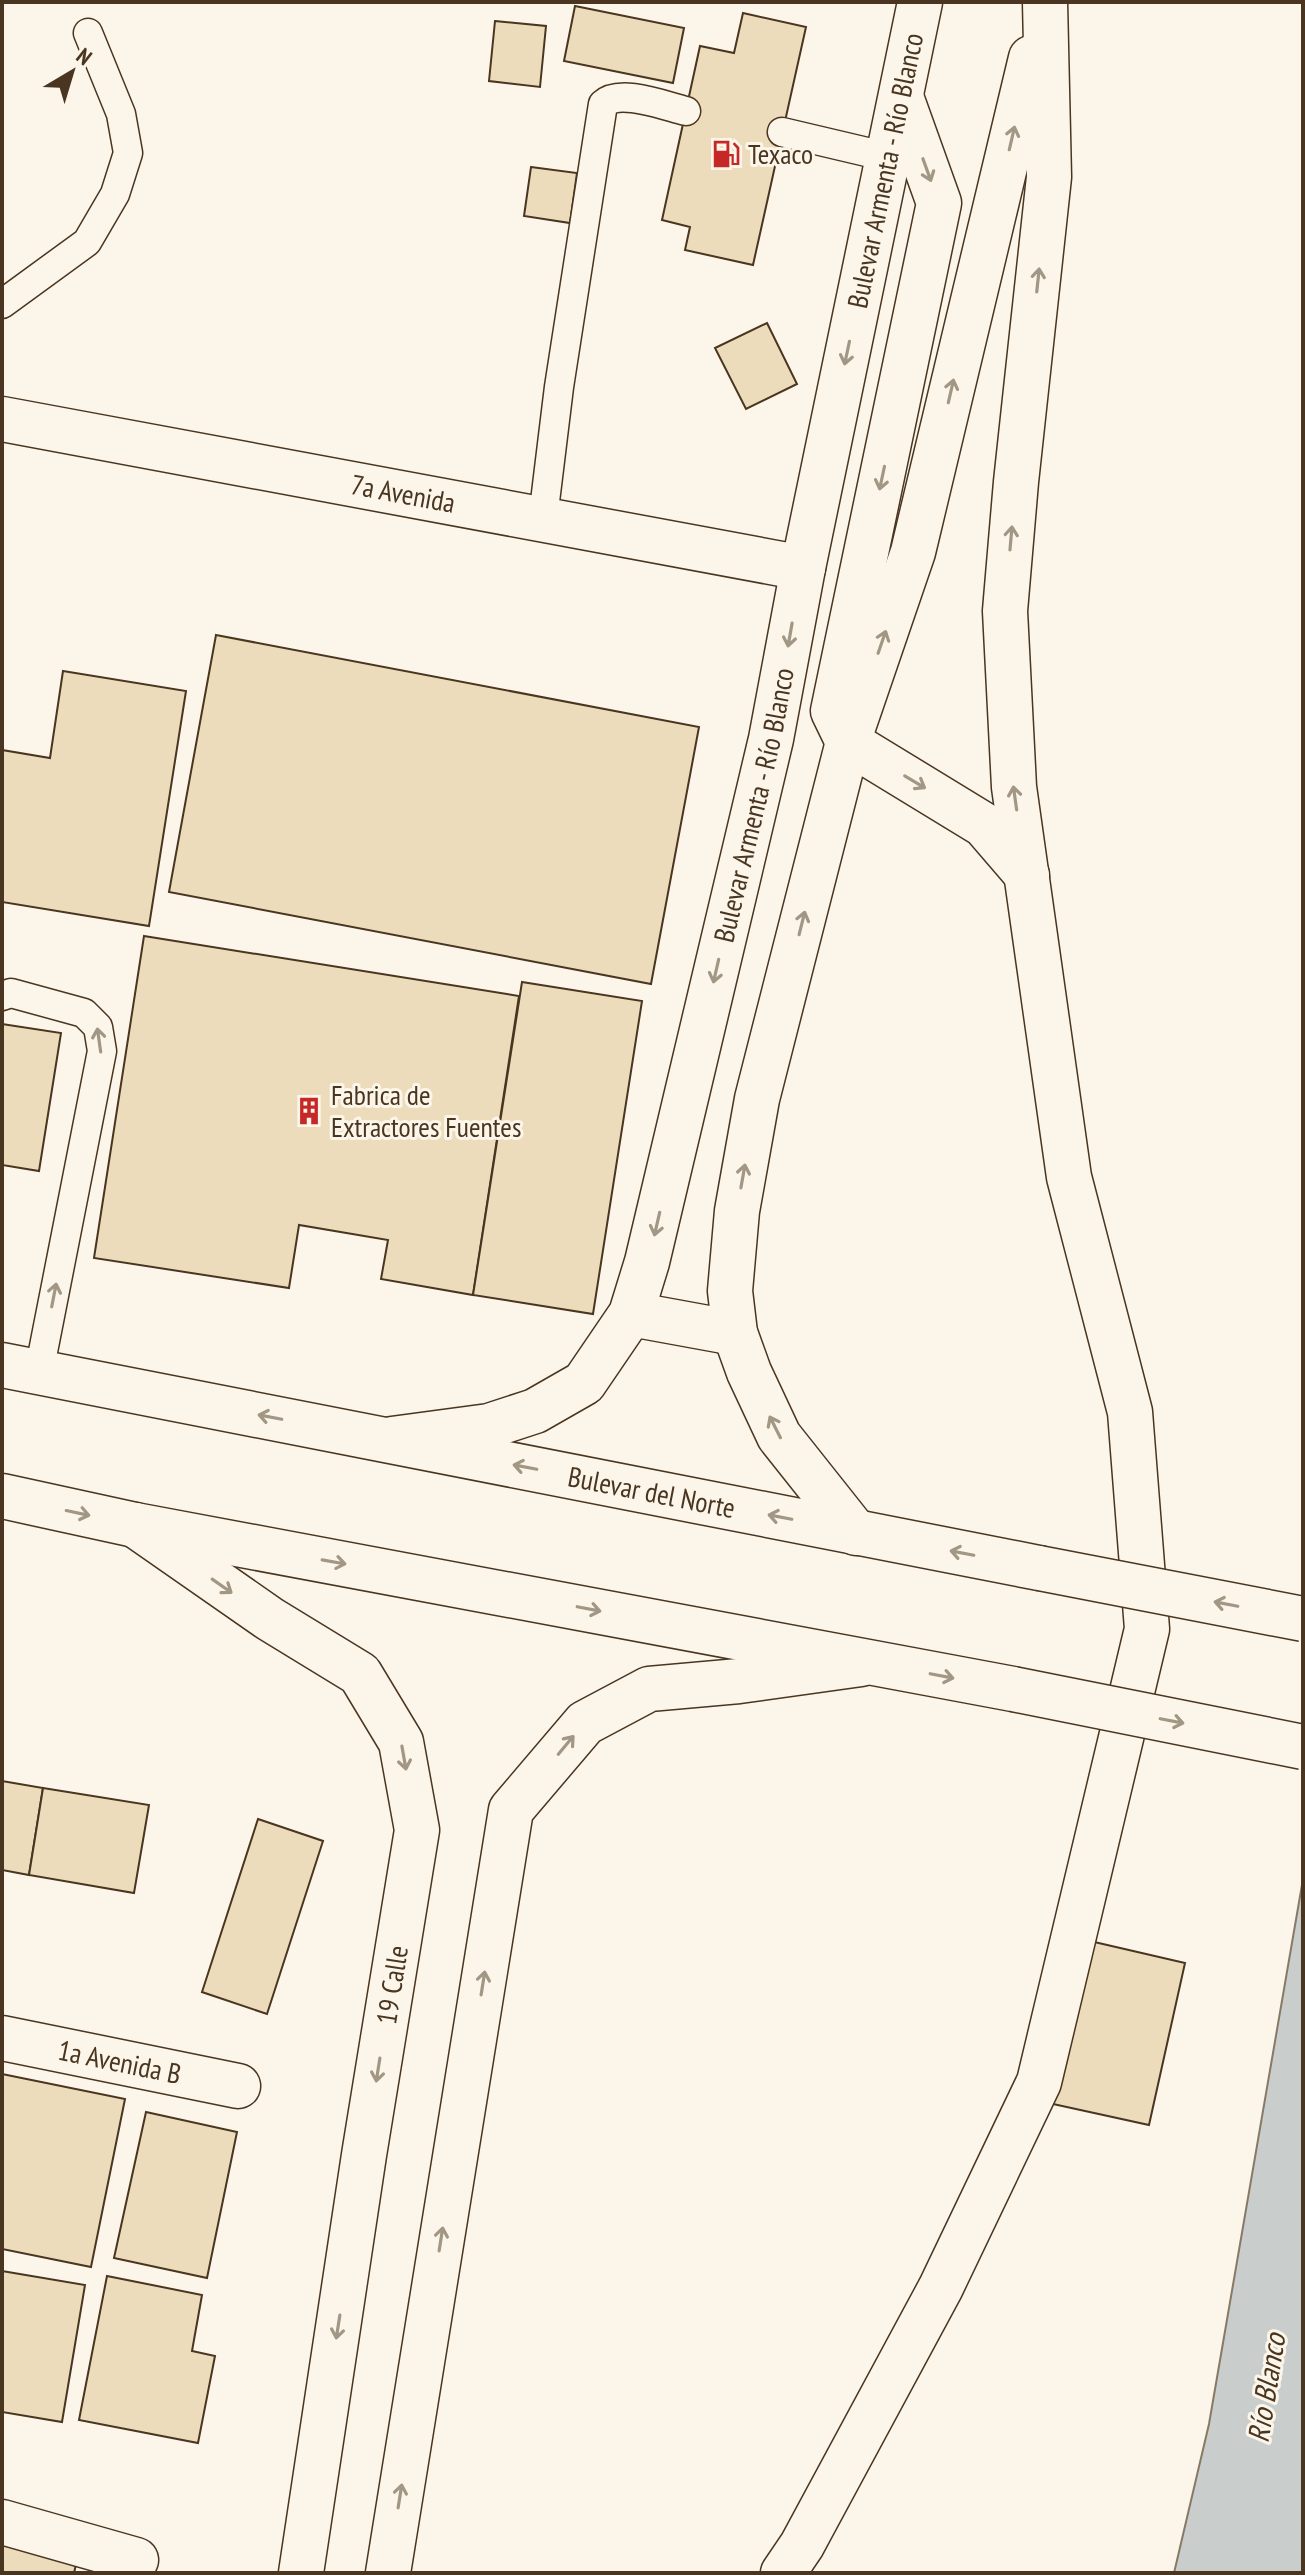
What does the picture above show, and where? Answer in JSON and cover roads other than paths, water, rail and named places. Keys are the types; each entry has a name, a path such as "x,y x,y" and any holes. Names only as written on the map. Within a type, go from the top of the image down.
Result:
{"main road":[{"name":"Bulevar Armenta - Río Blanco","path":"383,1440 489,1426 535,1411 584,1383 631,1314 651,1247 771,739 803,568 920,2"},
{"path":"856,1533 779,1436 749,1372 735,1333 730,1291 737,1211 757,1099 848,742 913,552 1044,2"},
{"path":"783,2573 802,2545 941,2287 1039,2082 1147,1629 1130,1412 1069,1177 1014,787 1005,611 1049,177 1044,2"},
{"path":"901,97 939,203 833,711 848,742 984,825 1027,875"},
{"name":"7a Avenida","path":"2,419 803,568"},
{"path":"631,1314 735,1333"},
{"name":"Bulevar del Norte","path":"21,1368 1303,1619"},
{"path":"2,1496 135,1525 872,1662 1303,1747"},
{"name":"19 Calle","path":"135,1525 270,1619 360,1674 401,1742 417,1830 366,2139 301,2573"},
{"path":"388,2573 511,1810 585,1723 649,1689 739,1681 872,1662"},
{"name":"1a Avenida B","path":"2,2038 238,2086"},
{"path":"2,2522 136,2560"}],"lane":[{"path":"2,304 87,242 115,194 128,153 121,114 88,33"},
{"path":"543,518 559,387 603,104 609,98 624,96 686,111"},
{"path":"782,132 888,157"},
{"path":"2,996 11,993 84,1013 98,1027 102,1051 21,1368"}],"water":[{"name":"Río Blanco","path":"1303,1879 1303,2573 1174,2573 1209,2424"}],"place":[{"name":"Texaco","path":"726,154"},
{"name":"Fabrica de Extractores Fuentes","path":"309,1111"}]}
